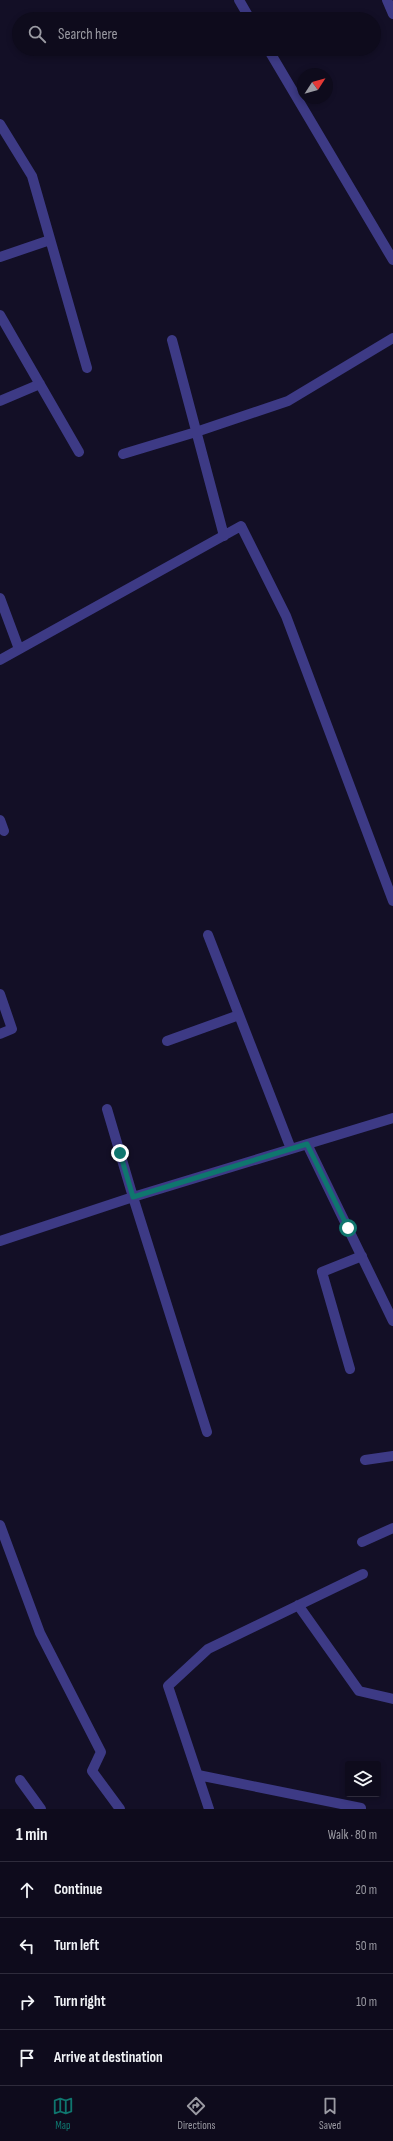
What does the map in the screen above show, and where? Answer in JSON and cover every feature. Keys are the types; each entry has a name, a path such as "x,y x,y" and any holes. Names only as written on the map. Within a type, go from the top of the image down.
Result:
{"lane":[{"path":"239,0 246,12"},
{"path":"387,0 393,14"},
{"path":"272,56 393,260"},
{"path":"0,124 32,176 87,368"},
{"path":"0,257 50,240"},
{"path":"0,315 79,452"},
{"path":"123,454 196,432 288,401 393,338"},
{"path":"172,340 224,536"},
{"path":"0,401 40,384"},
{"path":"0,660 241,526 286,616 393,901"},
{"path":"0,598 19,649"},
{"path":"0,820 4,831"},
{"path":"208,935 291,1148"},
{"path":"0,994 12,1029 0,1034"},
{"path":"168,1041 239,1015"},
{"path":"107,1109 207,1432"},
{"path":"0,1241 133,1197 393,1118"},
{"path":"307,1144 393,1320"},
{"path":"350,1369 322,1272 362,1256"},
{"path":"365,1460 393,1456"},
{"path":"0,1525 40,1633 101,1752 92,1771 120,1809"},
{"path":"362,1542 393,1528"},
{"path":"209,1809 168,1686 208,1649 363,1574"},
{"path":"298,1605 359,1691 393,1699"},
{"path":"198,1775 361,1808"},
{"path":"20,1780 41,1809"}],"route":[{"path":"120,1153 133,1197 307,1144 348,1228"}]}
